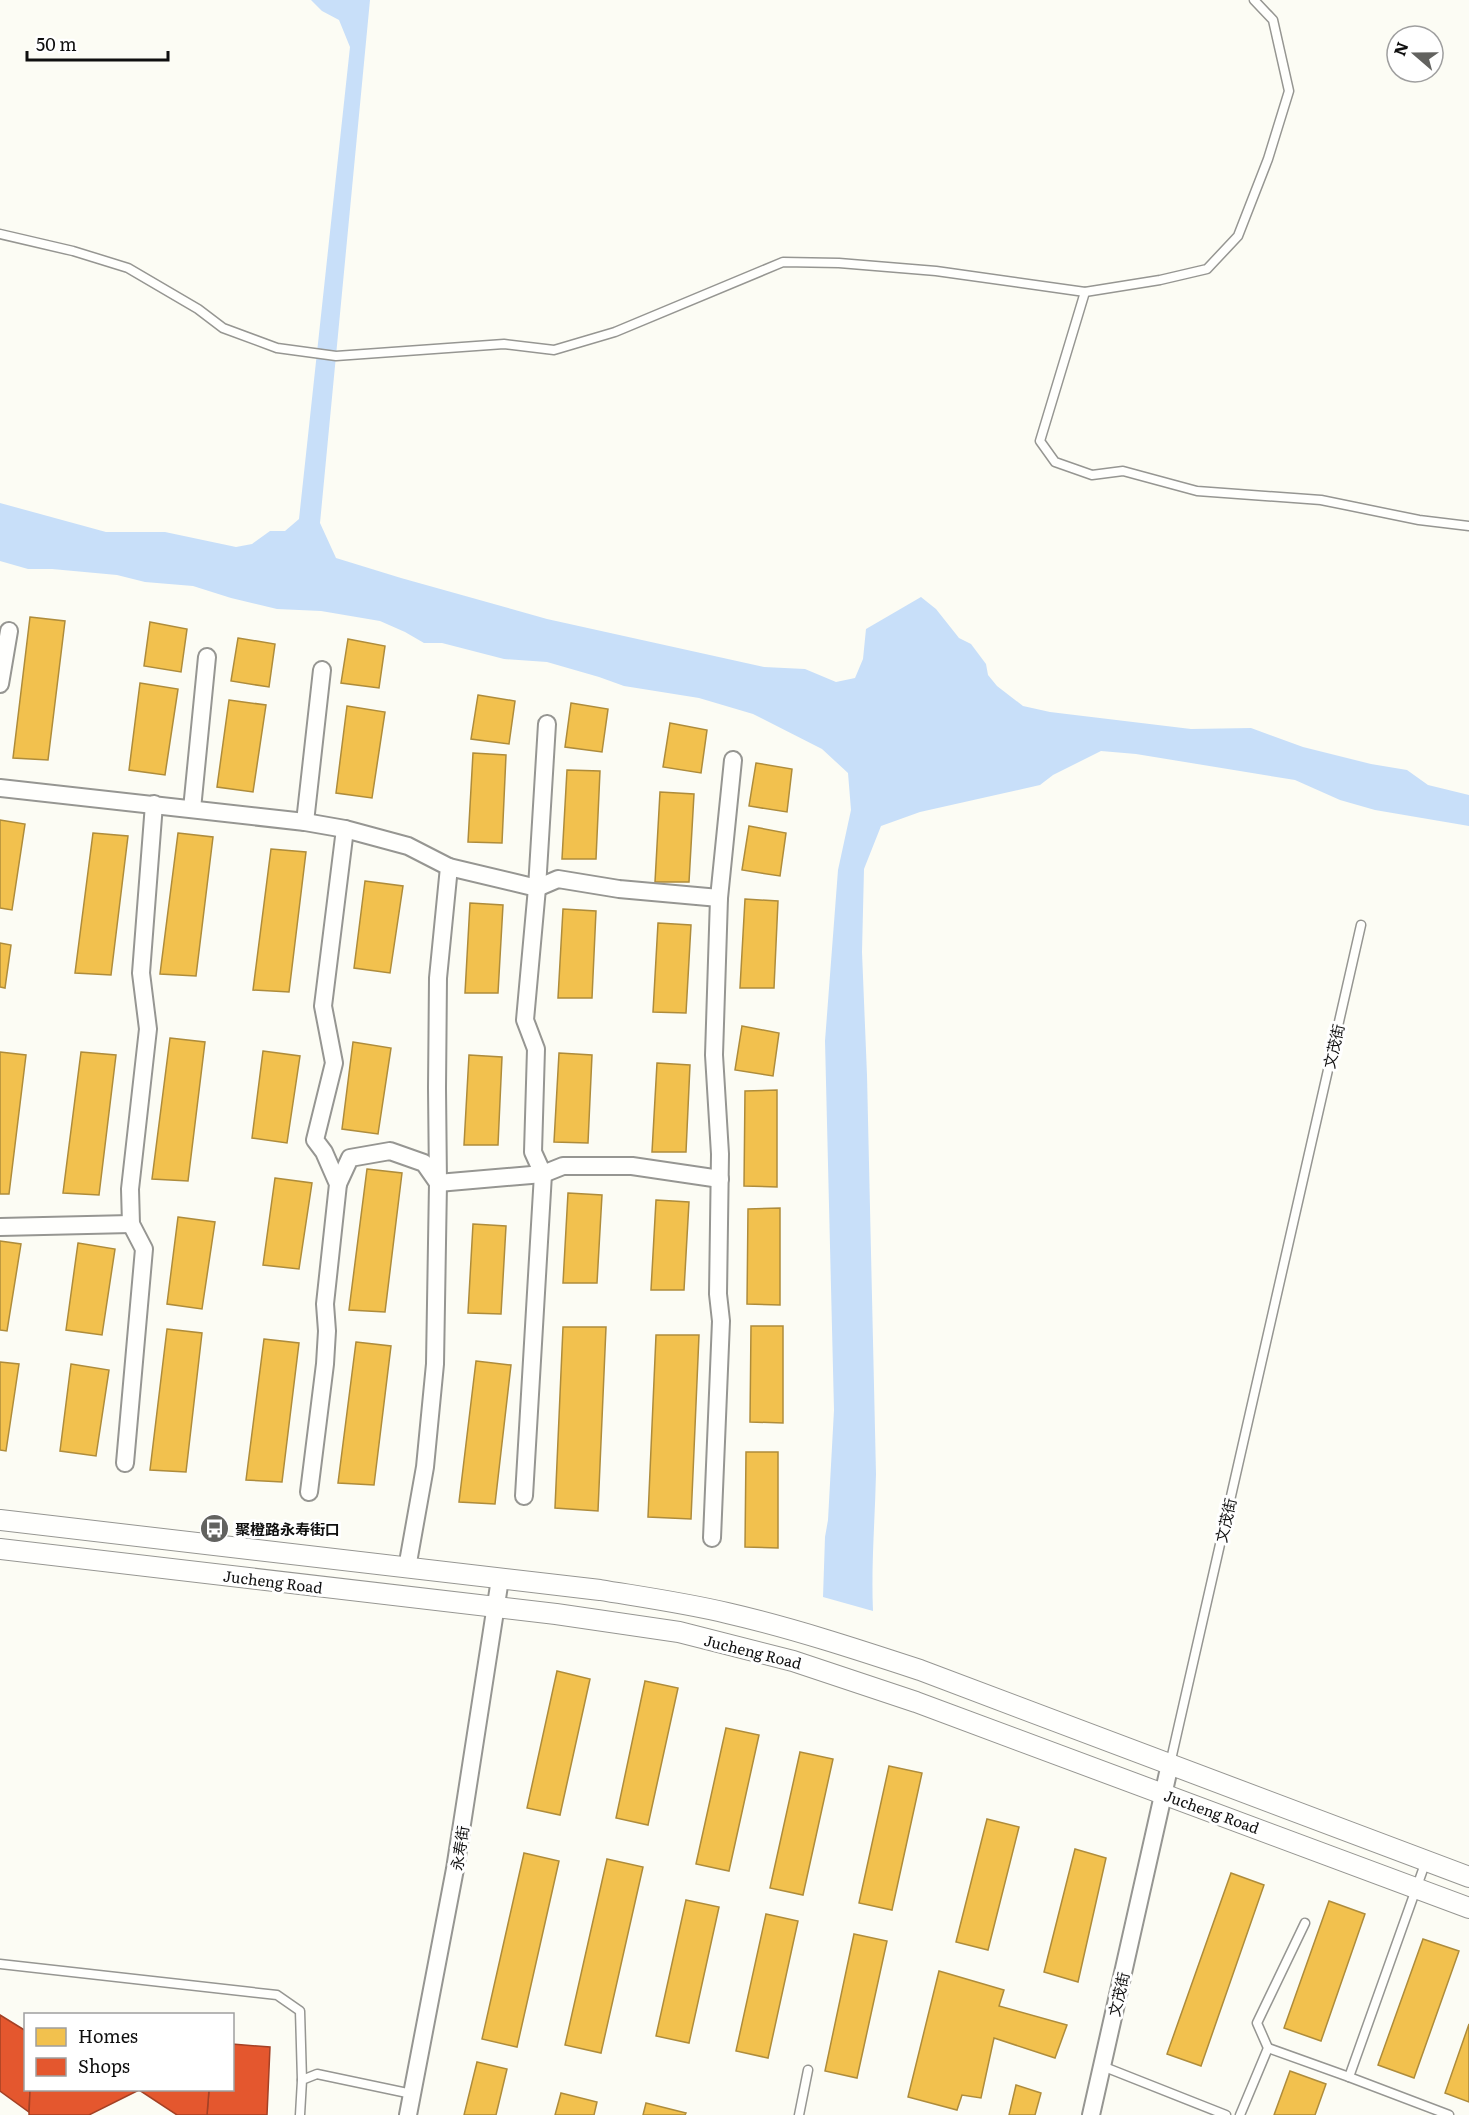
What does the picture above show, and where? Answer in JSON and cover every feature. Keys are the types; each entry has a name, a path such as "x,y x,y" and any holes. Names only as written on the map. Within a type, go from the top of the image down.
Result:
{"street":[{"path":"0,684 9,631"},
{"path":"192,809 207,657"},
{"path":"305,822 322,669"},
{"path":"524,1496 543,1174 533,1152 536,1049 525,1020 537,888 547,724"},
{"path":"712,1538 721,1321 718,1294 720,1179 714,1055 719,898 733,760"},
{"path":"0,788 154,804 345,829 408,846 449,867 537,888 558,879 619,889 719,898"},
{"path":"125,1463 144,1249 130,1224 130,1190 148,1029 141,973 154,804"},
{"path":"338,1184 324,1152 315,1140 334,1063 323,1006 345,829"},
{"path":"408,1568 424,1467 435,1364 438,978 449,867"},
{"path":"309,1492 325,1364 327,1331 325,1304 338,1184 350,1158 390,1151 424,1162 438,1183"},
{"path":"438,1183 543,1174 563,1166 632,1167 720,1179"},
{"path":"0,1227 130,1224"},
{"name":"Jucheng Road","path":"0,1520 600,1590 684,1604 790,1629 920,1670 1469,1877"},
{"name":"Jucheng Road","path":"0,1549 597,1619 679,1632 793,1660 916,1702 1469,1908"},
{"name":"永寿街","path":"408,2115 455,1869 500,1579"},
{"name":"文茂街","path":"1091,2115 1170,1764"}],"lane":[{"path":"0,234 74,250 128,268 198,309 223,328 277,348 336,356 504,344 554,350 615,332 783,262 839,263 936,271 1085,292 1160,280 1207,269 1238,236 1268,159 1289,91 1274,20 1254,0"},
{"path":"1085,292 1040,441 1055,462 1092,475 1123,471 1197,491 1321,501 1419,520 1469,526"},
{"name":"文茂街","path":"1170,1764 1361,925"},
{"path":"1349,2077 1426,1861"},
{"path":"1240,2115 1268,2048 1257,2023 1305,1923"},
{"path":"0,1964 277,1995 300,2011 302,2080 300,2115"},
{"path":"1268,2048 1449,2115"},
{"path":"1102,2066 1226,2115"},
{"path":"799,2115 808,2070"},
{"path":"302,2080 317,2074 412,2094"}],"water":[{"path":"311,0 370,0 320,523 336,558 547,619 764,667 805,669 836,682 855,678 863,659 866,629 921,597 936,609 959,638 971,644 986,664 988,675 997,686 1023,706 1050,712 1191,729 1251,728 1303,747 1371,764 1407,770 1428,785 1469,795 1469,826 1375,810 1340,800 1295,780 1136,754 1101,751 1053,775 1040,785 920,812 881,826 864,869 862,952 876,1474 873,1611 823,1597 834,1410 825,1041 838,870 851,810 848,773 822,749 753,714 699,698 624,686 547,662 504,659 442,643 424,643 380,621 321,611 277,609 193,586 145,582 117,575 28,569 0,561 0,503 106,532 165,532 236,547 252,544 270,531 285,531 299,519 350,47 339,20 322,11"}],"building: Homes":[{"path":"30,617 65,621 48,760 13,758"},
{"path":"150,622 187,629 181,672 144,666"},
{"path":"238,638 275,644 269,687 231,681"},
{"path":"348,639 385,646 379,688 341,683"},
{"path":"140,683 178,689 165,775 129,770"},
{"path":"478,695 515,701 509,744 471,739"},
{"path":"229,700 266,705 253,792 217,787"},
{"path":"571,703 608,709 602,752 565,747"},
{"path":"347,706 385,712 372,798 336,793"},
{"path":"670,723 707,730 701,773 663,767"},
{"path":"473,753 506,755 502,843 468,842"},
{"path":"756,763 792,769 787,812 749,806"},
{"path":"567,770 600,771 596,859 562,859"},
{"path":"660,792 694,794 689,882 655,882"},
{"path":"0,820 25,824 12,910 0,908"},
{"path":"749,826 786,833 780,876 742,870"},
{"path":"93,833 128,836 111,975 75,973"},
{"path":"178,833 213,837 196,976 160,974"},
{"path":"271,849 306,852 289,992 253,990"},
{"path":"365,881 403,886 390,973 354,968"},
{"path":"745,899 778,901 774,988 740,988"},
{"path":"470,903 503,905 498,993 465,993"},
{"path":"563,909 596,911 592,998 558,998"},
{"path":"658,923 691,925 686,1013 653,1012"},
{"path":"0,943 11,945 5,988 0,987"},
{"path":"742,1026 779,1033 773,1076 735,1070"},
{"path":"170,1038 205,1042 188,1181 152,1179"},
{"path":"353,1042 391,1048 378,1134 342,1129"},
{"path":"263,1051 300,1056 287,1143 252,1138"},
{"path":"0,1052 26,1055 9,1194 0,1194"},
{"path":"81,1052 116,1055 99,1195 63,1193"},
{"path":"559,1053 592,1055 588,1143 554,1142"},
{"path":"469,1055 502,1057 498,1145 464,1145"},
{"path":"657,1063 690,1065 686,1152 652,1152"},
{"path":"777,1090 777,1187 744,1186 745,1091"},
{"path":"367,1169 402,1173 385,1312 349,1310"},
{"path":"275,1178 312,1183 299,1269 263,1265"},
{"path":"568,1193 602,1195 597,1283 563,1283"},
{"path":"656,1200 689,1202 684,1290 651,1290"},
{"path":"780,1208 780,1305 747,1304 748,1209"},
{"path":"178,1217 215,1222 202,1309 167,1304"},
{"path":"473,1224 506,1226 501,1314 468,1313"},
{"path":"0,1241 21,1244 7,1331 0,1330"},
{"path":"78,1243 115,1249 102,1335 66,1330"},
{"path":"751,1326 783,1326 783,1423 750,1422"},
{"path":"563,1327 606,1327 598,1511 555,1508"},
{"path":"167,1329 202,1333 186,1472 150,1470"},
{"path":"656,1335 699,1335 691,1519 648,1517"},
{"path":"264,1339 299,1343 282,1482 246,1480"},
{"path":"356,1342 391,1346 374,1485 338,1483"},
{"path":"476,1361 511,1365 495,1504 459,1502"},
{"path":"0,1362 19,1364 6,1451 0,1450"},
{"path":"71,1364 109,1370 96,1456 60,1451"},
{"path":"746,1452 778,1452 778,1548 745,1547"},
{"path":"557,1671 590,1679 560,1815 527,1808"},
{"path":"645,1681 678,1688 648,1825 616,1818"},
{"path":"726,1728 759,1735 729,1871 696,1864"},
{"path":"800,1752 833,1759 803,1895 770,1888"},
{"path":"889,1766 922,1773 892,1910 859,1903"},
{"path":"987,1819 1019,1827 988,1950 956,1942"},
{"path":"1075,1849 1106,1858 1078,1982 1044,1972"},
{"path":"524,1853 559,1861 517,2047 482,2039"},
{"path":"607,1859 643,1867 601,2053 565,2045"},
{"path":"1231,1873 1264,1885 1201,2066 1167,2054"},
{"path":"686,1900 719,1907 689,2043 656,2036"},
{"path":"1329,1901 1365,1914 1321,2041 1284,2028"},
{"path":"766,1914 798,1921 768,2058 736,2051"},
{"path":"854,1934 887,1941 857,2078 825,2071"},
{"path":"1423,1939 1459,1951 1414,2078 1378,2065"},
{"path":"939,1971 1004,1990 999,2006 1067,2025 1055,2058 994,2038 981,2098 962,2095 957,2110 908,2097"},
{"path":"1469,2024 1469,2102 1445,2093"},
{"path":"477,2062 507,2069 496,2115 464,2115"},
{"path":"1290,2071 1326,2084 1315,2115 1274,2115"},
{"path":"1016,2085 1041,2093 1035,2115 1009,2115"},
{"path":"561,2093 597,2102 594,2115 555,2115"},
{"path":"646,2103 686,2113 685,2115 643,2115"}],"building: Shops":[{"path":"0,2015 24,2030 24,2091 30,2091 29,2112 0,2091"},
{"path":"234,2044 270,2047 267,2115 207,2115 209,2091 234,2091"},
{"path":"30,2091 137,2091 89,2115 29,2115"},
{"path":"141,2091 209,2091 207,2115 177,2115"}],"place":[{"name":"聚橙路永寿街口","path":"214,1528"}]}
